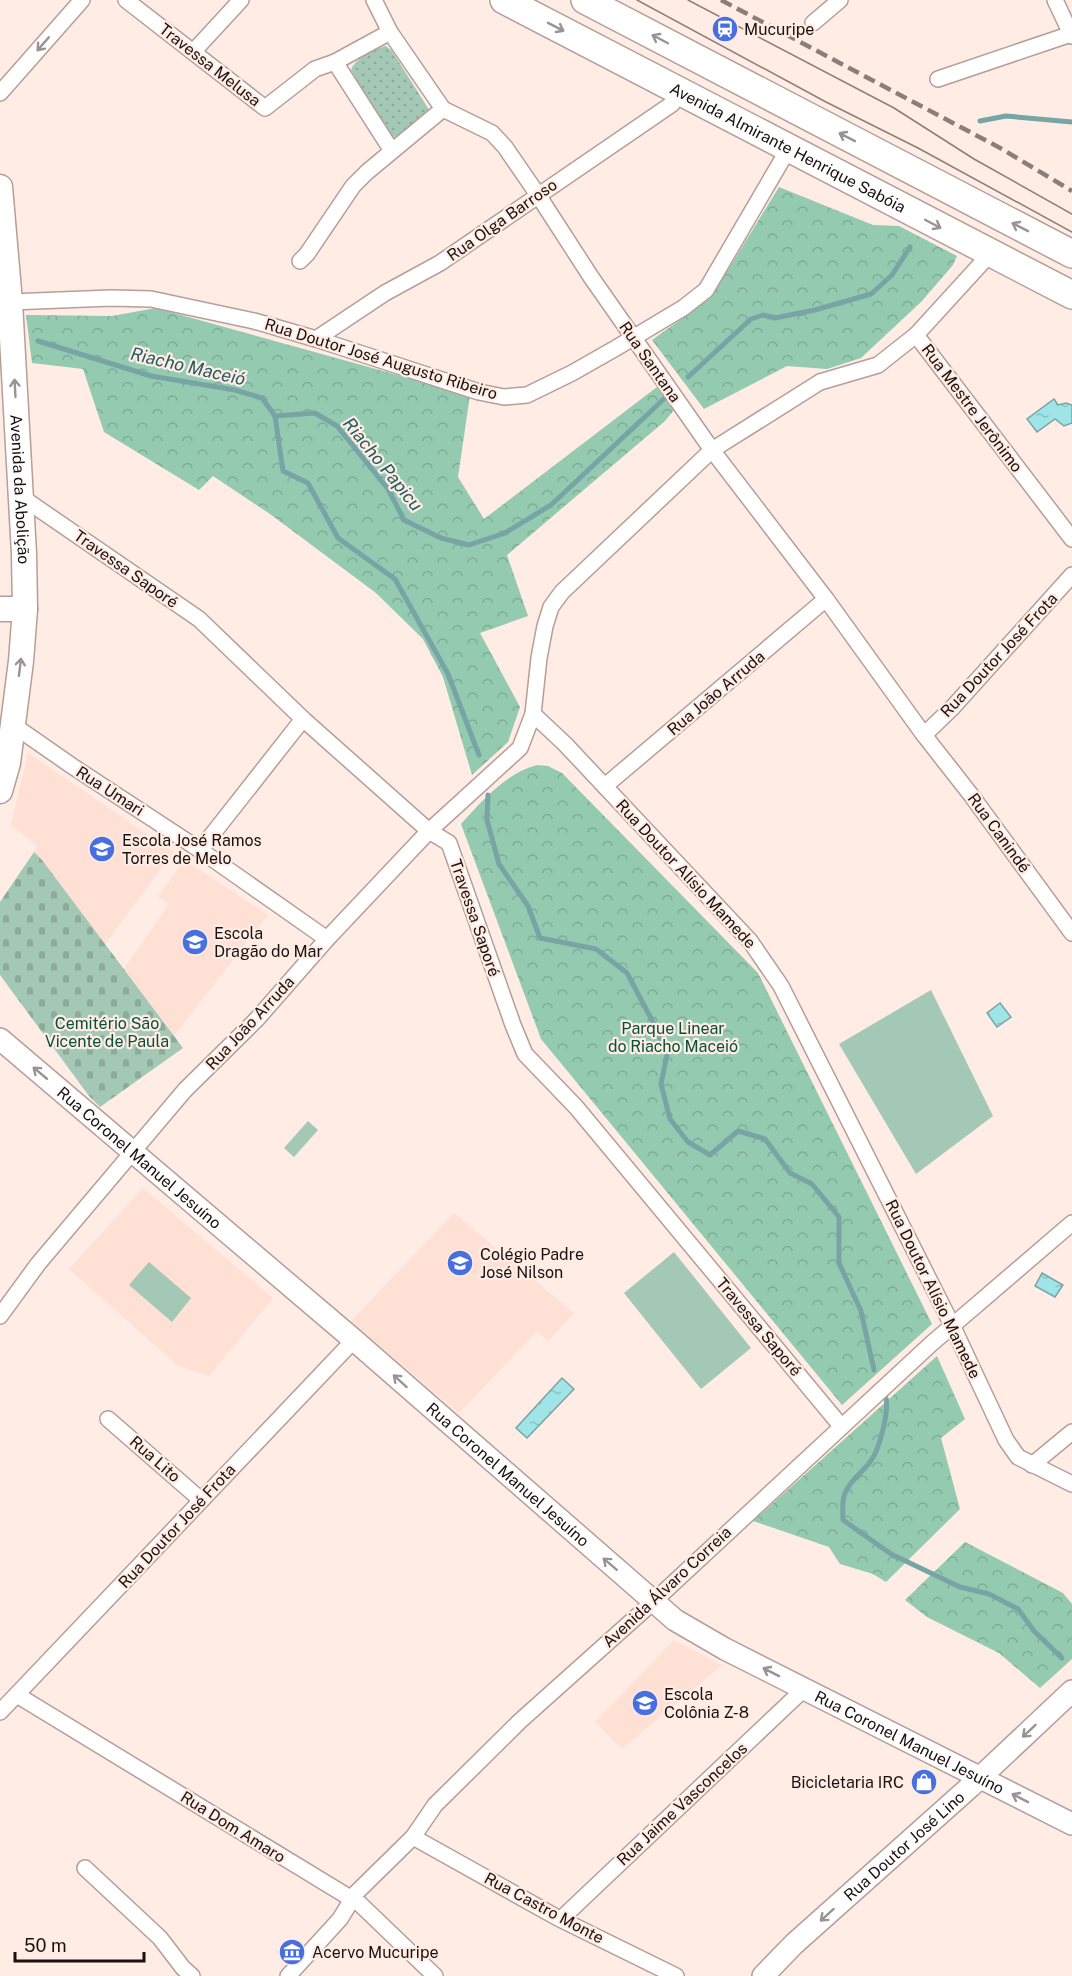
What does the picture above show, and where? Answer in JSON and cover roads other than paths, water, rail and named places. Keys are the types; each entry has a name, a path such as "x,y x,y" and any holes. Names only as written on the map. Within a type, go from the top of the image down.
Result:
{"highway":[{"name":"Avenida Almirante Henrique Sabóia","path":"504,0 990,254 1069,286"},
{"path":"585,0 1072,254"}],"main road":[{"name":"Avenida da Abolição","path":"0,187 10,302 25,609 8,763 0,791"},
{"path":"0,609 25,609"}],"street":[{"path":"0,93 81,0"},
{"name":"Travessa Melusa","path":"126,0 265,108 315,69 335,62"},
{"path":"193,52 241,0"},
{"name":"Rua Santana","path":"374,0 390,32 443,109 492,133 505,147 591,278 712,450 826,599 924,735"},
{"path":"813,23 840,0"},
{"path":"938,79 1071,35 1055,0"},
{"path":"390,32 335,62 392,151"},
{"name":"Rua Olga Barroso","path":"316,339 385,293 440,263 672,104 680,91"},
{"path":"300,261 308,254 353,186 443,109"},
{"name":"Rua Doutor José Augusto Ribeiro","path":"10,302 111,298 151,299 254,321 480,392 504,397 527,394 572,373 683,308 706,290 789,148"},
{"name":"Rua Mestre Jerônimo","path":"990,254 916,335 1072,539"},
{"path":"533,714 545,626 552,607 562,592 712,450 820,382 878,364 916,335"},
{"name":"Travessa Saporé","path":"20,496 199,620 303,719 429,831 449,843 525,1054 576,1107 841,1426"},
{"name":"Rua Doutor José Frota","path":"924,735 953,707 1072,575"},
{"name":"Rua João Arruda","path":"605,786 826,599"},
{"name":"Rua João Arruda","path":"0,1316 38,1264 186,1090 257,1019 327,939 429,831 520,748 533,714"},
{"name":"Rua Doutor Alísio Mamede","path":"533,714 605,786 750,941 781,986 952,1325 1006,1440 1018,1457 1072,1484"},
{"path":"200,850 303,719"},
{"name":"Rua Umari","path":"13,725 200,850 327,939"},
{"name":"Rua Canindé","path":"924,735 1069,924"},
{"name":"Rua Coronel Manuel Jesuíno","path":"0,1039 354,1340 675,1620 725,1649 1072,1824"},
{"name":"Avenida Álvaro Correia","path":"288,1976 340,1919 356,1893 413,1837 435,1805 520,1721 653,1602 952,1325 1072,1222"},
{"name":"Rua Doutor José Frota","path":"0,1712 354,1340"},
{"name":"Rua Lito","path":"108,1419 201,1500"},
{"path":"1032,1465 1072,1432"},
{"name":"Rua Jaime Vasconcelos","path":"561,1919 804,1689"},
{"name":"Rua Doutor José Lino","path":"763,1976 794,1944 980,1778 1072,1691"},
{"name":"Rua Dom Amaro","path":"17,1695 360,1904 435,1976"},
{"name":"Rua Castro Monte","path":"413,1837 561,1919 676,1976"},
{"path":"85,1869 160,1938 192,1976"}],"water":[{"path":"1054,399 1058,405 1066,403 1072,405 1072,423 1064,426 1055,419 1037,432 1027,419"},
{"path":"1000,1003 1011,1017 997,1027 987,1013"},
{"path":"1042,1273 1063,1285 1055,1297 1035,1286"},
{"path":"562,1378 574,1389 527,1438 516,1428"}],"waterway":[{"name":"Riacho Papicu","path":"980,121 1006,116 1072,122"},
{"name":"Riacho Papicu","path":"688,377 751,319 763,315 775,318 815,310 871,294 892,275 910,247"},
{"name":"Riacho Maceió","path":"38,341 151,376 235,390 262,398 275,416 283,471 308,483 338,538 395,579 448,674 479,755"},
{"name":"Riacho Papicu","path":"275,416 315,413 337,426 388,489 404,520 441,538 469,545 505,533 551,505 666,397"},
{"name":"Riacho Maceió","path":"488,795 487,820 499,864 528,906 540,938 596,949 627,973 654,1024 667,1055 661,1084 670,1119 688,1142 710,1155 738,1131 765,1139 790,1173 812,1184 839,1217 839,1263 861,1311 874,1370"},
{"name":"Riacho Maceió","path":"886,1398 885,1422 880,1441 870,1462 846,1491 843,1502 843,1520 891,1554 960,1587 989,1594 1018,1609 1034,1631 1062,1658"}],"tram line":[{"path":"637,0 1072,232"},
{"path":"688,0 894,108 974,159 1072,214"}],"railway":[{"path":"721,0 1002,149 1072,191"}],"place":[{"name":"Mucuripe","path":"725,29"},
{"name":"Escola José Ramos Torres de Melo","path":"102,849"},
{"name":"Escola Dragão do Mar","path":"195,942"},
{"name":"Colégio Padre José Nilson","path":"460,1263"},
{"name":"Escola Colônia Z-8","path":"645,1703"},
{"name":"Bicicletaria IRC","path":"924,1782"},
{"name":"Acervo Mucuripe","path":"292,1952"}],"park label":[{"name":"Cemitério São Vicente de Paula","path":"107,1032"},
{"name":"Parque Linear do Riacho Maceió","path":"673,1037"}]}
